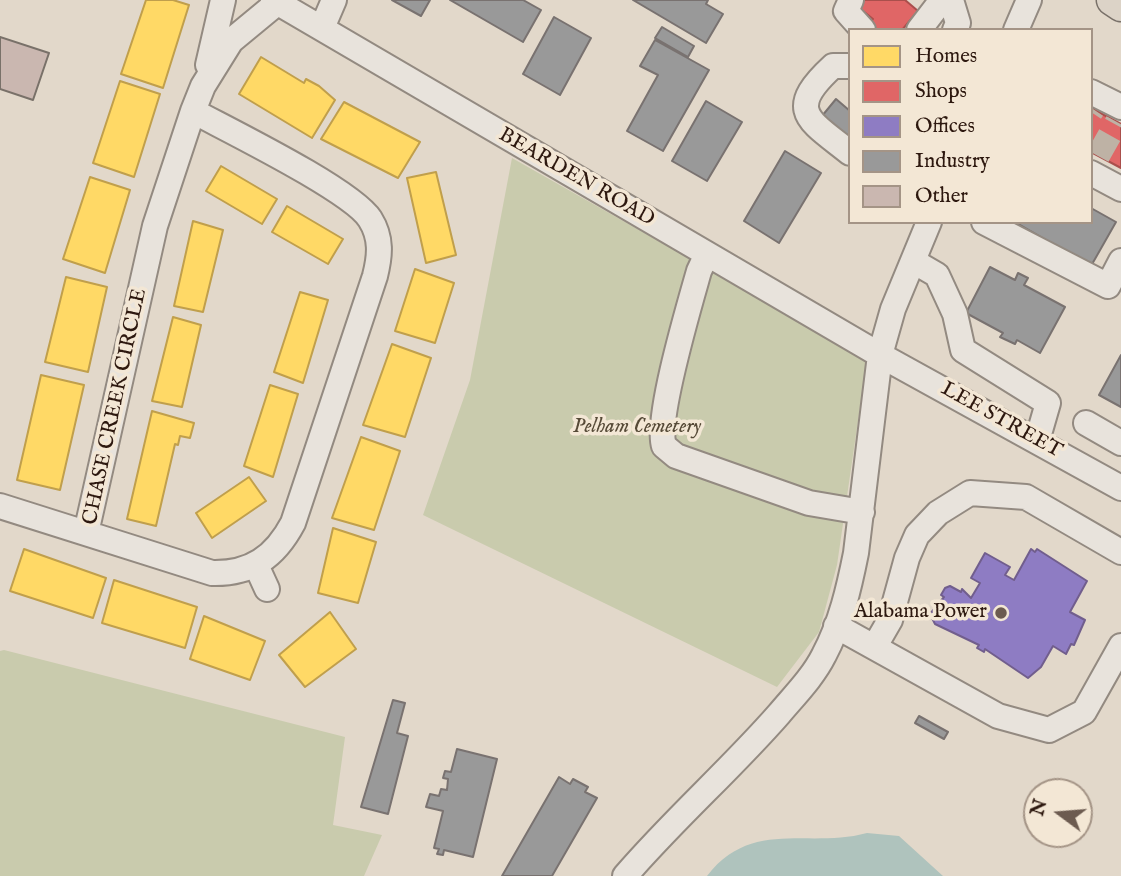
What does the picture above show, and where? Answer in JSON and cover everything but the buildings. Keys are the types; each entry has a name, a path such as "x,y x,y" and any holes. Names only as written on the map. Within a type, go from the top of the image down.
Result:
{"main road":[{"path":"1112,0 1121,6"}],"street":[{"name":"CHASE CREEK CIRCLE","path":"223,0 202,86 155,226 86,533 212,573 229,574 257,565"},
{"path":"322,28 334,0"},
{"path":"850,0 846,11 861,28"},
{"path":"921,28 942,0"},
{"path":"951,0 958,23 956,28"},
{"path":"1017,28 1029,0"},
{"name":"CHASE CREEK CIRCLE","path":"202,86 231,41 275,1"},
{"name":"BEARDEN ROAD","path":"275,1 880,355"},
{"path":"848,66 833,66 815,82 806,101 805,112 811,121 848,151"},
{"path":"192,111 352,201 369,218 380,245 375,276 300,506 277,548 257,565 267,589"},
{"path":"1094,166 1119,182"},
{"path":"625,876 660,835 764,731 805,684 825,653 850,585 862,512 880,355 928,224"},
{"path":"989,224 1108,286 1121,261"},
{"path":"707,254 695,283 666,407 662,431 664,446 676,456 809,503 862,512"},
{"path":"913,261 937,275 955,314 963,350 1048,403 1037,441"},
{"name":"LEE STREET","path":"880,355 1121,488"},
{"path":"1086,423 1121,443"},
{"path":"875,646 890,620 907,558 917,535 937,513 970,493 1026,497 1121,552"},
{"path":"0,506 86,533"},
{"path":"836,626 998,716 1049,730 1084,712 1121,646"}],"green space":[{"name":"Pelham Cemetery","path":"512,158 867,359 837,565 819,632 777,687 423,515 470,380"},
{"path":"0,651 345,737 333,825 382,835 364,876 0,876"}],"shaded area":[{"path":"867,833 899,836 943,876 707,876 724,858 743,847 762,841 845,837"}],"tunnel":[{"path":"1098,156 1117,122"}],"place":[{"name":"Alabama Power","path":"1001,613"}]}
